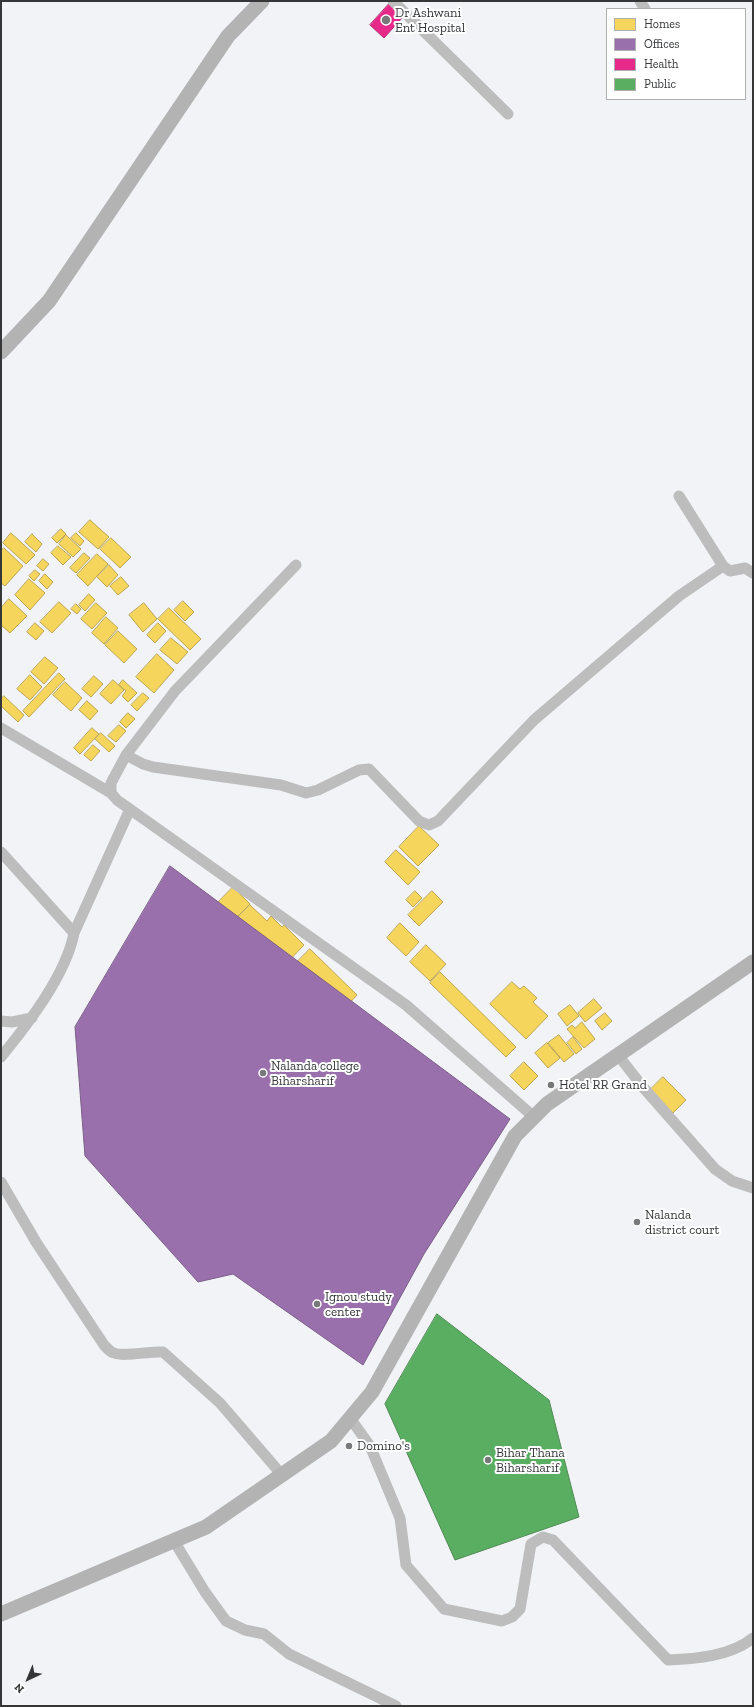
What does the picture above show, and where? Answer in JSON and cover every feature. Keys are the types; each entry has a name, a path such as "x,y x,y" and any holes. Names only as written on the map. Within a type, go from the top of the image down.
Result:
{"main road":[{"path":"1,352 49,301 228,36 262,1"},
{"path":"1,1614 206,1527 331,1441 372,1392 515,1136 547,1104 753,962"}],"street":[{"path":"393,1 508,114"},
{"path":"679,496 723,566 730,571 746,568 753,573"},
{"path":"111,793 111,783 126,755 175,691 296,565"},
{"path":"126,755 143,764 153,767 281,785 306,793 318,790 359,770 369,769 419,821 430,825 438,821 534,720 679,596 723,566"},
{"path":"1,728 111,793 117,800 406,1005 534,1117"},
{"path":"1,1057 32,1018 66,960 74,933 130,809"},
{"path":"1,852 74,933"},
{"path":"1,1021 12,1022 32,1018"},
{"path":"618,1055 642,1086 715,1169 732,1181 753,1188"},
{"path":"1,1182 36,1242 104,1345 112,1353 120,1355 152,1351 163,1352 220,1403 282,1475"},
{"path":"350,1418 370,1446 400,1518 406,1565 444,1609 502,1621 512,1617 520,1609 531,1544 543,1538 553,1540 668,1660 682,1660 730,1652 753,1638"},
{"path":"174,1541 204,1592 226,1621 245,1630 264,1634 289,1654 378,1702 396,1706"}],"building: Homes":[{"path":"90,520 109,537 98,549 79,532"},
{"path":"61,529 66,534 57,543 52,538"},
{"path":"11,533 35,555 26,564 3,543"},
{"path":"76,533 84,541 80,546 71,538"},
{"path":"32,534 42,544 36,552 25,542"},
{"path":"66,535 81,549 73,557 59,544"},
{"path":"111,538 131,557 120,568 100,549"},
{"path":"58,546 71,557 63,565 51,553"},
{"path":"4,548 23,566 5,586 1,583 1,551"},
{"path":"84,553 90,558 76,573 70,568"},
{"path":"97,554 108,564 88,586 77,575"},
{"path":"43,559 49,564 43,571 37,566"},
{"path":"109,565 118,575 107,587 97,577"},
{"path":"35,570 40,574 34,581 29,576"},
{"path":"45,574 53,582 47,589 39,581"},
{"path":"121,577 129,586 118,595 110,586"},
{"path":"29,579 45,593 30,610 15,595"},
{"path":"89,594 95,600 85,611 79,605"},
{"path":"9,599 27,616 10,633 1,625 1,608"},
{"path":"183,601 194,612 185,621 174,610"},
{"path":"59,602 71,613 52,633 40,622"},
{"path":"96,603 107,613 92,629 81,619"},
{"path":"144,603 157,619 143,632 129,615"},
{"path":"76,604 81,609 77,614 71,609"},
{"path":"169,608 201,639 190,650 158,619"},
{"path":"106,617 118,628 104,644 92,633"},
{"path":"35,623 44,631 36,640 27,632"},
{"path":"158,623 166,631 155,643 147,635"},
{"path":"118,631 137,649 124,663 105,645"},
{"path":"171,638 188,652 177,664 160,650"},
{"path":"157,654 174,670 154,693 136,677"},
{"path":"45,657 58,668 44,684 31,672"},
{"path":"59,673 65,679 29,717 23,711"},
{"path":"30,675 42,687 30,700 17,689"},
{"path":"94,676 103,684 91,697 82,689"},
{"path":"113,680 124,690 111,704 100,694"},
{"path":"123,680 137,693 128,702 122,696 126,691 119,685"},
{"path":"65,682 82,698 71,711 53,695"},
{"path":"143,693 149,698 137,711 131,705"},
{"path":"4,696 24,715 18,722 1,706 1,699"},
{"path":"87,701 98,711 90,720 79,710"},
{"path":"128,713 135,719 126,728 120,722"},
{"path":"119,725 126,731 116,742 108,736"},
{"path":"92,728 99,734 80,754 74,748"},
{"path":"101,733 115,746 109,752 95,739"},
{"path":"93,745 100,751 91,761 84,755"},
{"path":"419,826 439,845 418,866 399,847"},
{"path":"396,850 420,872 408,885 385,862"},
{"path":"233,887 250,904 190,966 173,949"},
{"path":"415,891 422,898 413,907 406,900"},
{"path":"432,891 443,902 419,926 408,915"},
{"path":"164,899 173,908 178,903 195,920 182,933 156,907"},
{"path":"250,905 267,921 271,916 282,927 284,925 304,945 283,967 235,920"},
{"path":"400,923 419,942 406,956 387,938"},
{"path":"426,945 446,964 430,981 410,962"},
{"path":"310,949 357,995 334,1020 286,973"},
{"path":"440,972 516,1047 506,1057 430,983"},
{"path":"512,982 520,989 524,986 537,998 533,1002 548,1016 526,1039 490,1004"},
{"path":"594,999 602,1008 585,1022 578,1013"},
{"path":"570,1005 579,1016 567,1026 558,1014"},
{"path":"605,1013 612,1021 602,1030 595,1021"},
{"path":"582,1022 595,1039 584,1048 567,1029 572,1025 575,1028"},
{"path":"368,1035 411,1081 388,1103 345,1056"},
{"path":"559,1035 574,1054 564,1062 548,1043"},
{"path":"573,1037 582,1049 576,1054 567,1043"},
{"path":"547,1043 560,1058 548,1068 535,1053"},
{"path":"524,1062 538,1076 524,1090 510,1076"},
{"path":"663,1077 686,1100 673,1113 650,1090"},
{"path":"406,1094 412,1099 406,1106 400,1100"},
{"path":"415,1098 439,1122 420,1142 396,1118"}],"building: Offices":[{"name":"Nalanda college Biharsharif","path":"170,866 510,1119 424,1254 363,1365 233,1274 198,1282 85,1156 75,1027"}],"building: Health":[{"path":"389,4 403,17 384,38 370,25"}],"building: Public":[{"name":"Bihar Thana Biharsharif","path":"437,1314 549,1400 579,1517 455,1560 385,1404"}],"place":[{"name":"Dr Ashwani Ent Hospital","path":"386,20"},
{"name":"Nalanda college Biharsharif","path":"263,1073"},
{"name":"Hotel RR Grand","path":"551,1085"},
{"name":"Nalanda district court","path":"637,1222"},
{"name":"Ignou study center","path":"317,1304"},
{"name":"Domino's","path":"349,1446"},
{"name":"Bihar Thana Biharsharif","path":"488,1460"}]}
